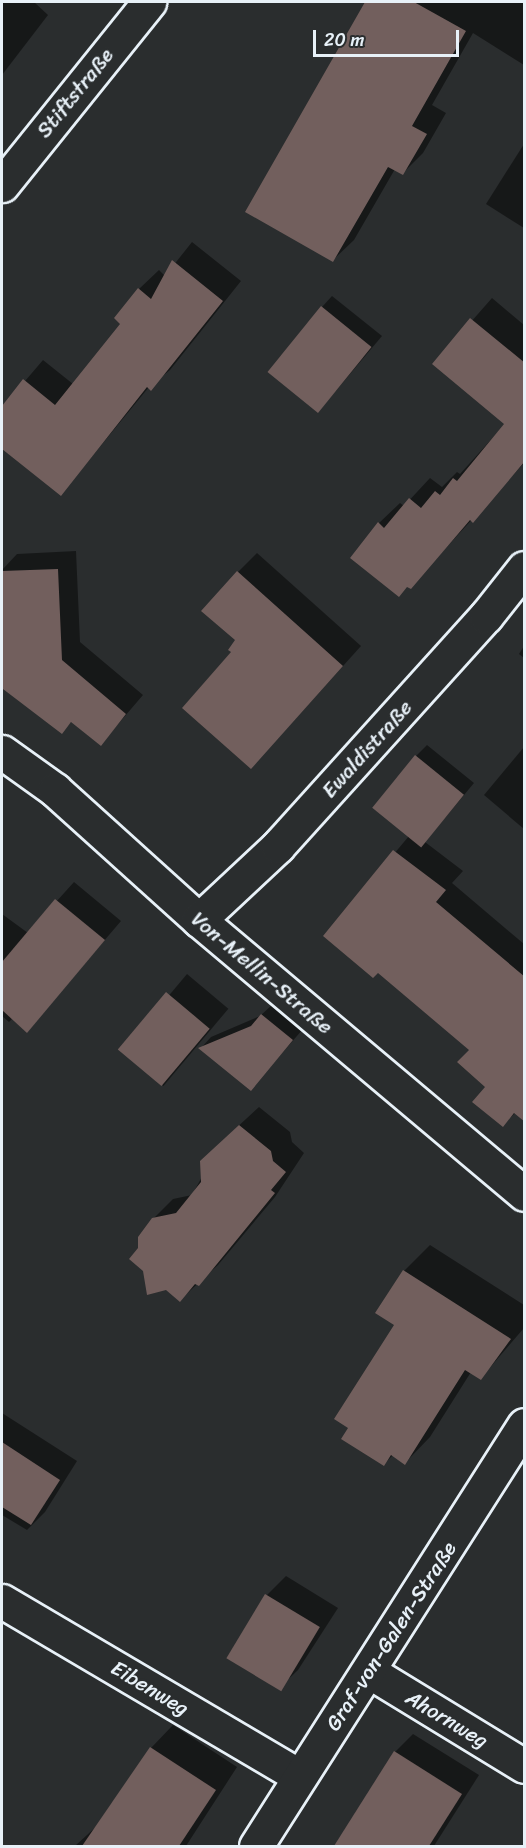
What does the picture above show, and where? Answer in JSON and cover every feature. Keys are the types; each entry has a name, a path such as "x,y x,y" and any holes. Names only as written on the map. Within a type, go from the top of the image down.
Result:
{"street":[{"name":"Stiftstraße","path":"2,185 149,2"},
{"name":"Ewaldistraße","path":"199,920 309,812 479,624 525,568"},
{"name":"Von-Mellin-Straße","path":"2,752 55,790 199,920 525,1194"},
{"name":"Graf-von-Galen-Straße","path":"255,1846 299,1776 370,1672 525,1425"},
{"name":"Eibenweg","path":"2,1600 299,1776"},
{"name":"Ahornweg","path":"370,1672 525,1766"}],"building":[{"path":"365,2 414,2 466,31 412,126 427,134 403,175 388,167 333,262 245,212"},
{"path":"172,260 223,301 151,391 147,387 61,496 2,449 2,406 23,379 55,405 120,324 114,318 138,288 151,299"},
{"path":"321,306 372,347 318,413 268,372"},
{"path":"470,318 525,363 525,461 473,523 470,520 411,589 407,587 399,597 350,558 378,522 384,528 409,498 421,508 435,491 440,495 453,478 457,481 504,424 432,364"},
{"path":"58,569 62,660 126,714 101,746 71,722 62,734 3,689 2,571"},
{"path":"237,571 343,666 251,769 182,708 231,652 228,650 235,640 201,611"},
{"path":"415,755 464,795 421,847 372,808"},
{"path":"393,850 446,890 436,902 525,977 525,1122 514,1113 503,1127 472,1102 485,1087 457,1062 469,1050 378,973 373,978 323,936"},
{"path":"55,899 105,940 27,1033 2,1010 2,962"},
{"path":"166,992 210,1029 161,1086 118,1049"},
{"path":"261,1014 293,1040 251,1091 198,1048 251,1026"},
{"path":"239,1125 271,1151 273,1161 286,1172 271,1190 275,1193 199,1286 195,1284 180,1302 166,1290 147,1295 143,1271 129,1259 138,1248 138,1237 152,1218 176,1213 201,1182 200,1161"},
{"path":"403,1270 511,1339 481,1380 465,1370 405,1465 391,1455 384,1466 341,1439 348,1428 334,1419 394,1325 375,1313"},
{"path":"2,1442 60,1480 31,1525 2,1507"},
{"path":"265,1594 320,1627 281,1691 226,1658"},
{"path":"150,1747 216,1790 179,1846 82,1846"},
{"path":"394,1751 462,1794 429,1846 334,1846"}]}
